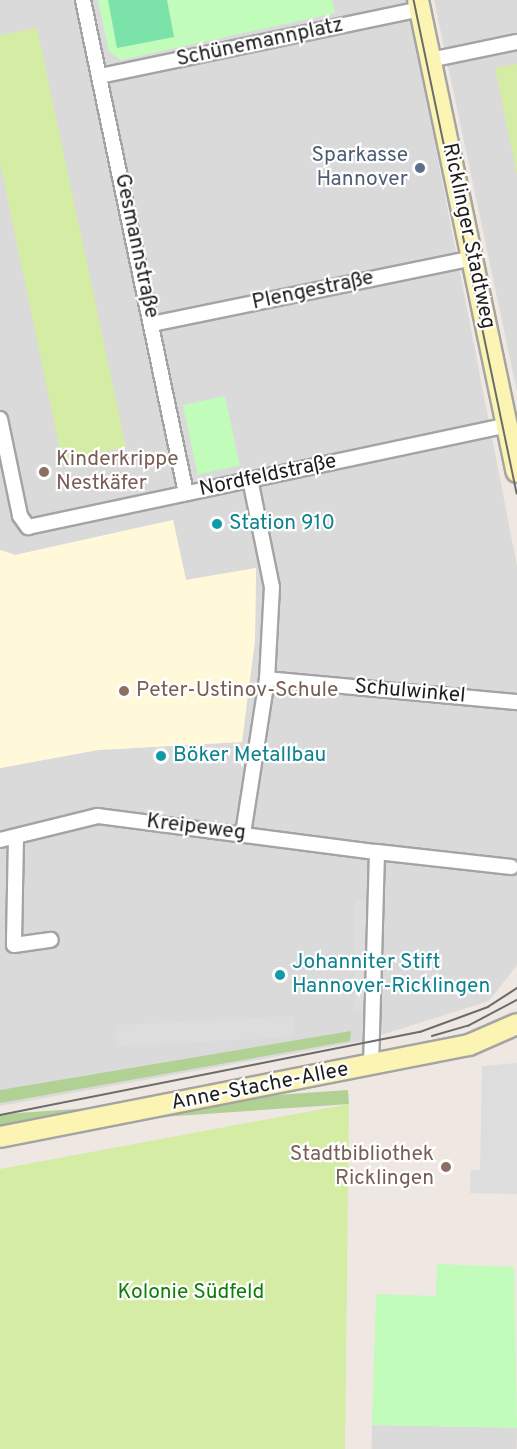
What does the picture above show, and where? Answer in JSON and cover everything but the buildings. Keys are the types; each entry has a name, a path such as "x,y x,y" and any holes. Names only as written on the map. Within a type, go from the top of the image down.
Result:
{"street":[{"name":"Gesmannstraße","path":"83,0 186,493"},
{"name":"Schünemannplatz","path":"100,76 419,5"},
{"name":"Ricklinger Stadtweg","path":"419,5 473,258 510,415 517,472"},
{"path":"430,60 517,42"},
{"name":"Plengestraße","path":"152,324 473,258"},
{"name":"Nordfeldstraße","path":"0,419 20,516 28,527 250,479 510,415"},
{"path":"243,834 267,679 272,587 250,479"},
{"name":"Schulwinkel","path":"267,679 517,702"},
{"name":"Kreipeweg","path":"0,840 98,816 511,867"},
{"path":"16,837 14,945 51,940"},
{"path":"370,1066 376,852"},
{"name":"Anne-Stache-Allee","path":"0,1137 370,1066 470,1044 517,1024"}],"shaded area":[{"path":"0,0 407,0 517,566 517,965 489,1001 362,1041 0,1106 0,768 98,750 241,742 255,640 256,568 186,580 173,520 15,555 0,550"},
{"path":"434,0 517,0 517,392"},
{"name":"Peter-Ustinov-Schule","path":"173,520 186,580 256,568 255,640 242,742 98,750 0,768 0,550 15,555"},
{"path":"355,900 371,900 371,1010 355,1010"},
{"path":"293,1016 294,1037 116,1046 115,1025"},
{"path":"517,1063 517,1194 470,1193 471,1170 480,1170 482,1066"},
{"path":"372,1425 517,1428 517,1449 372,1449"}],"green space":[{"path":"98,0 332,0 335,13 121,60 109,52"},
{"path":"108,0 167,0 174,37 117,48"},
{"path":"37,28 126,447 62,460 0,163 0,35"},
{"path":"517,64 517,175 495,68"},
{"path":"225,396 240,465 198,474 183,405"},
{"path":"351,1031 350,1041 0,1103 0,1090"},
{"path":"348,1090 349,1104 0,1128 0,1114"},
{"name":"Kolonie Südfeld","path":"349,1104 345,1449 0,1449 0,1169"},
{"path":"437,1264 514,1267 517,1428 372,1425 376,1294 436,1296"}],"tram line":[{"path":"414,0 517,493"},
{"path":"0,1115 420,1032 488,1007 517,988"},
{"path":"432,1036 468,1026 517,1000"}],"place":[{"name":"Sparkasse Hannover","path":"420,168"},
{"name":"Kinderkrippe Nestkäfer","path":"44,472"},
{"name":"Station 910","path":"217,524"},
{"name":"Peter-Ustinov-Schule","path":"124,691"},
{"name":"Böker Metallbau","path":"161,756"},
{"name":"Johanniter Stift Hannover-Ricklingen","path":"280,975"},
{"name":"Stadtbibliothek Ricklingen","path":"446,1167"}]}
